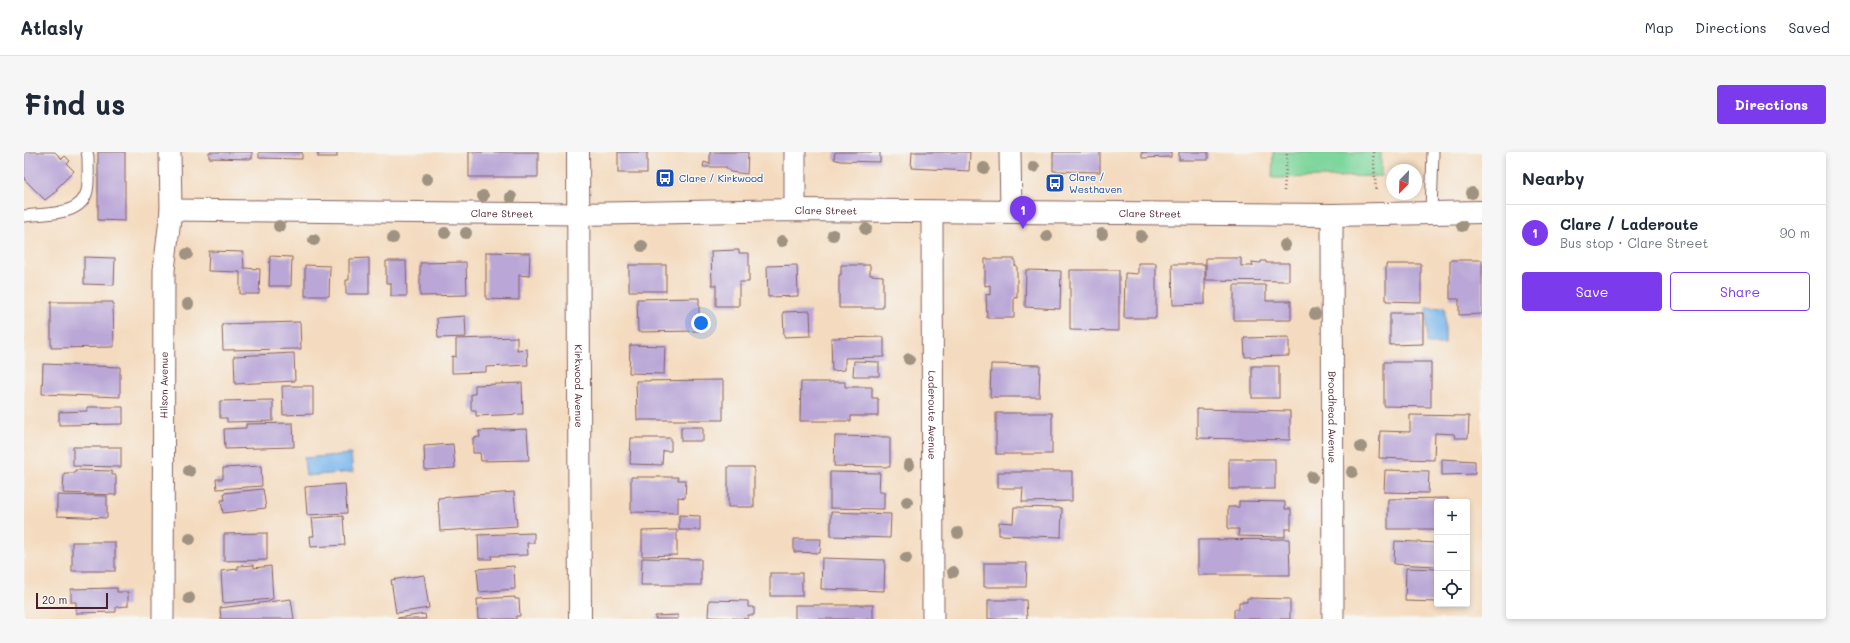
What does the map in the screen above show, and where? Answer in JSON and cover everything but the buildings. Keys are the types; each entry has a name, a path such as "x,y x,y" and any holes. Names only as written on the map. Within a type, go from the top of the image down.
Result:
{"street":[{"name":"Hilson Avenue","path":"163,619 164,270 171,210 170,152"},
{"name":"Kirkwood Avenue","path":"578,152 580,619"},
{"path":"795,152 795,210"},
{"path":"1010,152 1012,211"},
{"name":"Clare Street","path":"171,210 578,214 795,210 1283,214 1482,212"},
{"name":"Laderoute Avenue","path":"932,212 933,619"},
{"name":"Broadhead Avenue","path":"1332,214 1333,619"}],"lane":[{"path":"24,216 67,211 76,207 83,201 87,191 87,152"},
{"path":"1431,212 1433,152"}],"path":[{"path":"1283,214 1287,152"},
{"path":"1373,152 1377,213"}],"green space":[{"path":"1273,152 1381,152 1381,176 1272,178"}],"water":[{"path":"1445,307 1445,344 1427,344 1427,308"},
{"path":"351,454 353,472 306,476 304,458"}],"place":[{"name":"Clare / Kirkwood","path":"665,178"},
{"name":"Clare / Westhaven","path":"1055,183"},
{"name":"Clare / Laderoute","path":"1023,229"}]}
